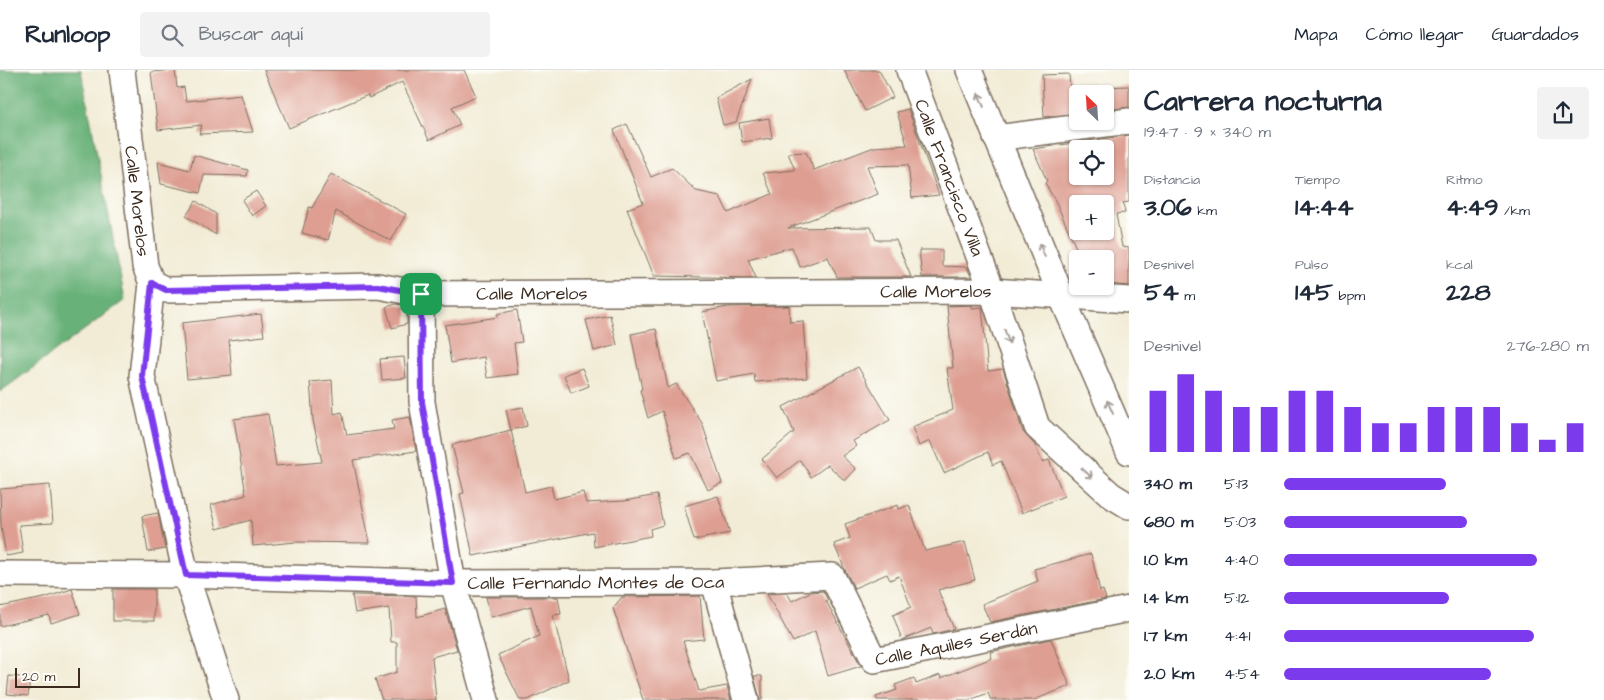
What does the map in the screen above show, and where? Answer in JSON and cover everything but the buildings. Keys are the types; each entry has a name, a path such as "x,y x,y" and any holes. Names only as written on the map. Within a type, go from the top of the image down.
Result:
{"street":[{"name":"Calle Morelos","path":"122,70 145,266 152,283 166,290 378,286 421,294 992,291 1129,300"},
{"name":"Calle Francisco Villa","path":"909,70 992,291 1037,427 1111,495 1129,506"},
{"path":"969,70 1061,295 1129,452"},
{"path":"996,138 1129,121"},
{"path":"152,283 142,376 186,575 226,700"},
{"path":"421,294 422,402 453,583 486,700"},
{"name":"Calle Fernando Montes de Oca","path":"0,574 186,575 453,583 714,582 832,576"},
{"name":"Calle Aquiles Serdán","path":"832,576 874,660 1129,609"},
{"path":"714,582 746,700"}],"green space":[{"path":"0,70 81,70 125,300 0,392"}],"route":[{"path":"152,283 166,290 378,286 421,294 422,402 453,583 186,575 142,376 152,283"}]}
